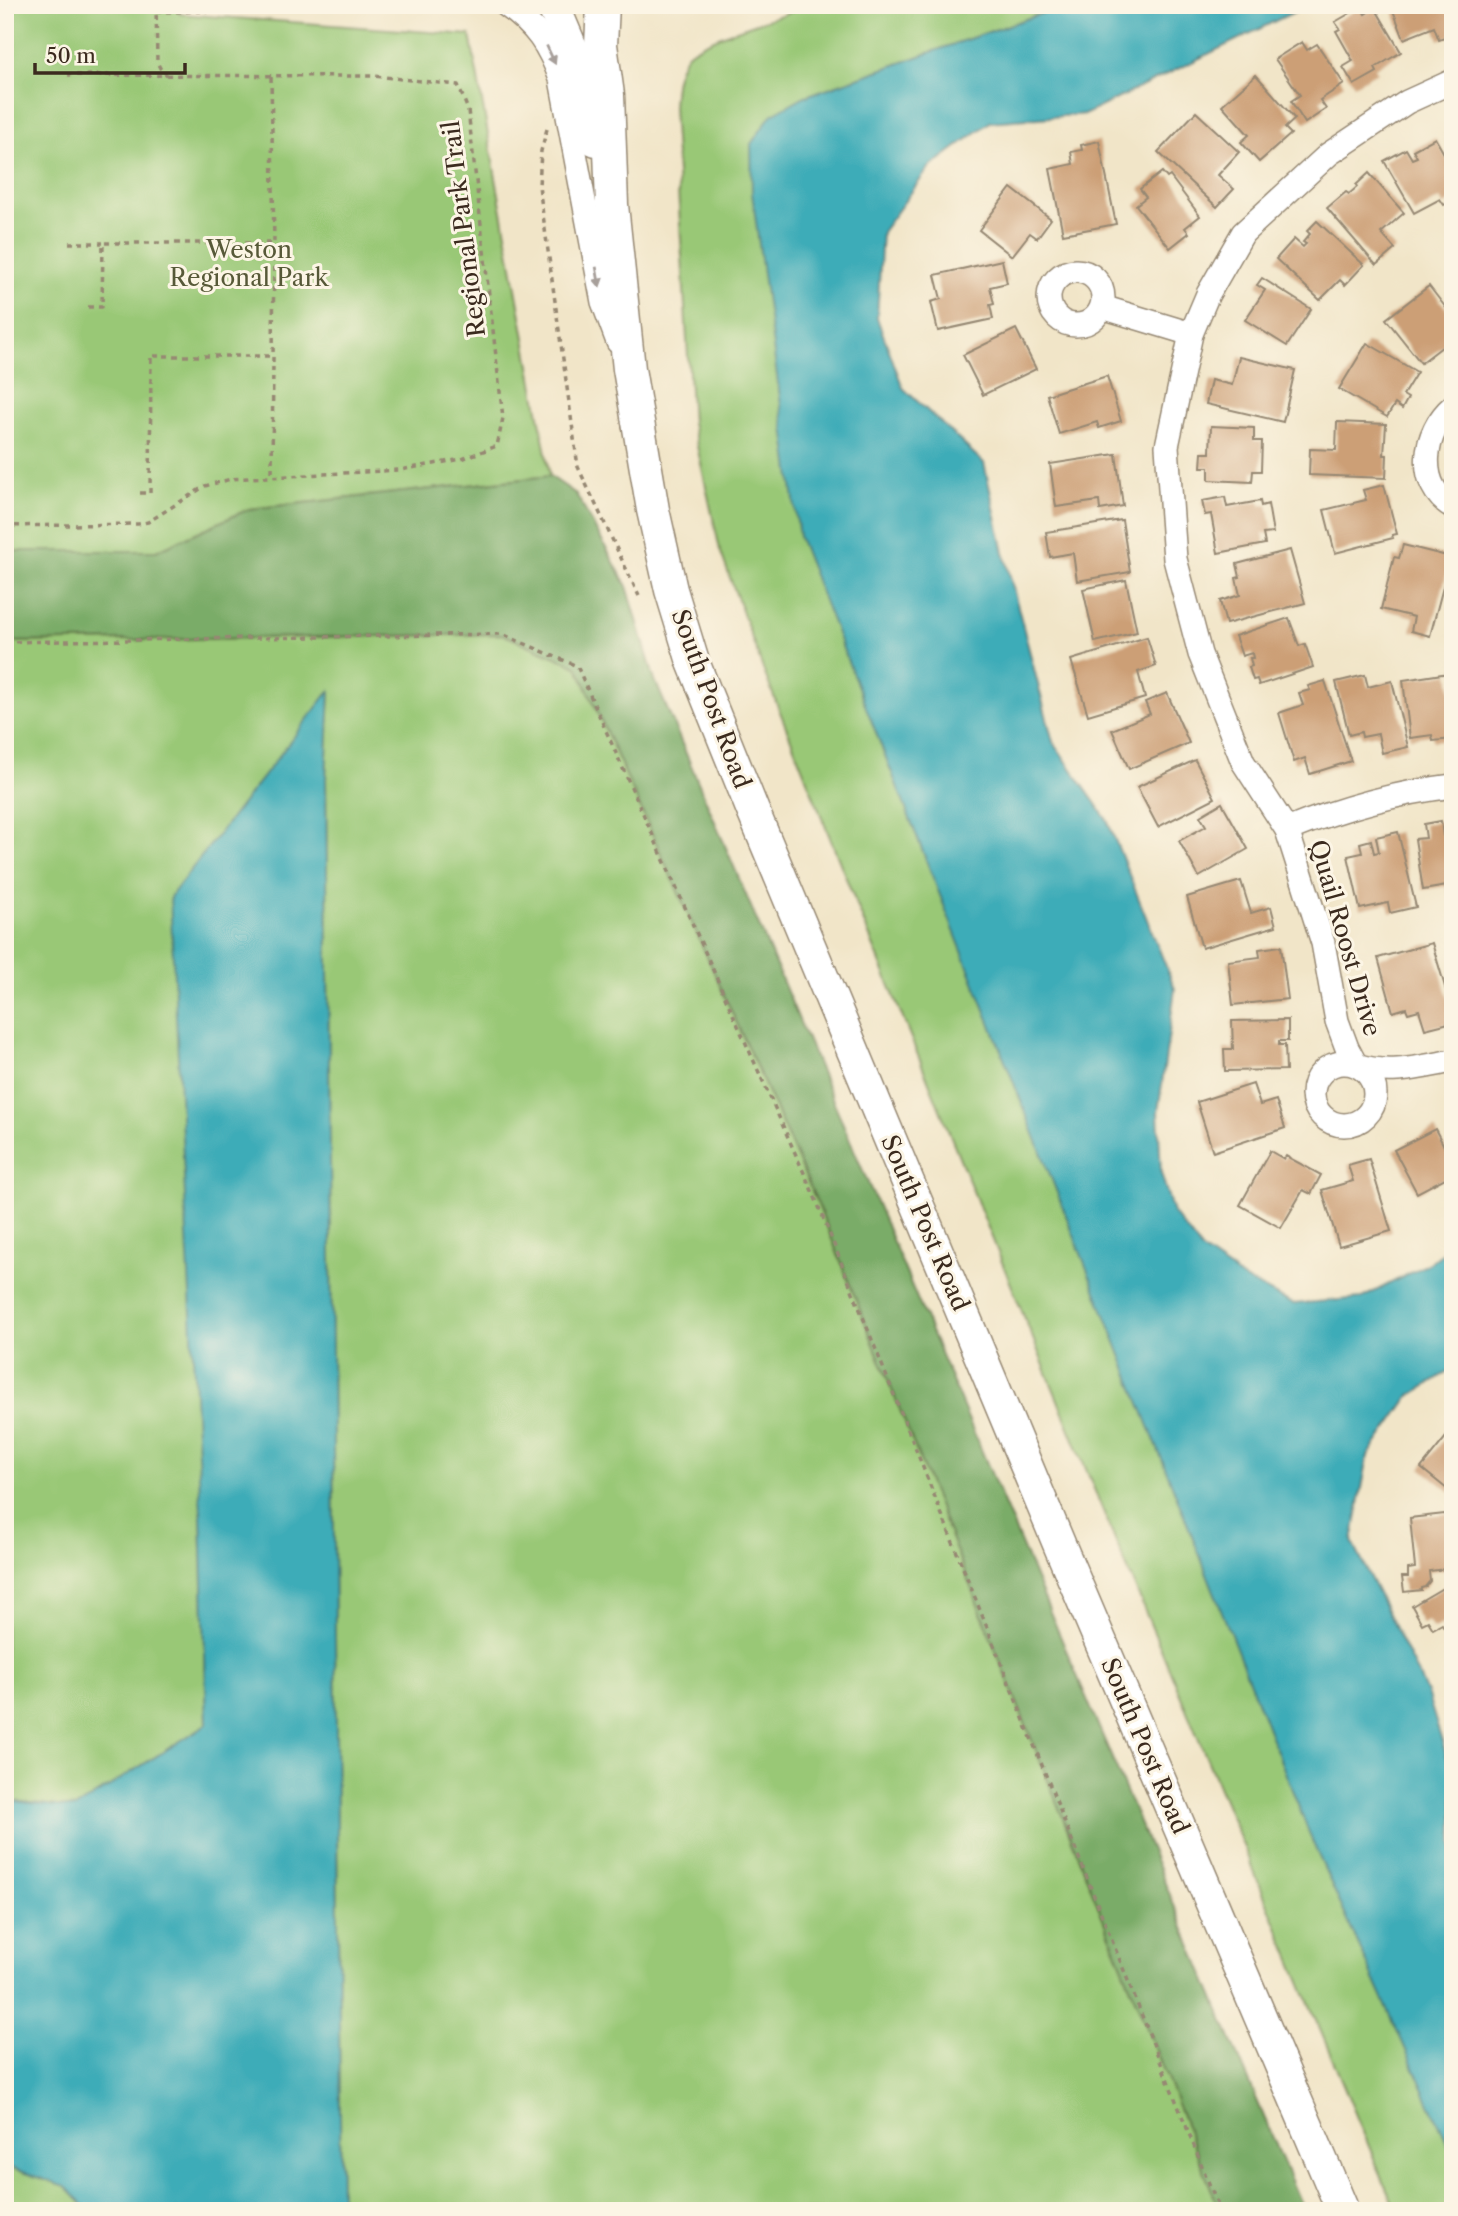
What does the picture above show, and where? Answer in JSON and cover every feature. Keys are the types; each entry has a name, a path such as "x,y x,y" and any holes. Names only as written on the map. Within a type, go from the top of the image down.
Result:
{"street":[{"name":"South Post Road","path":"553,5 583,83 612,205"},
{"name":"South Post Road","path":"603,5 601,45 608,95 612,205 629,369 653,510 671,590 693,662 758,824 1062,1550 1343,2211"},
{"path":"497,6 518,13 542,38 561,79 603,302 629,369"},
{"name":"Quail Roost Drive","path":"1453,81 1407,102 1329,154 1243,233 1208,294 1191,334 1167,446 1175,559 1200,654 1243,762 1287,830 1325,952 1331,995 1347,1048 1356,1065 1373,1070 1385,1071 1453,1061"},
{"path":"1102,307 1191,334"},
{"path":"1453,406 1443,414 1433,430 1427,450 1427,469 1433,487 1444,501 1453,507"},
{"path":"1287,830 1331,812 1411,791 1453,786"}],"path":[{"path":"156,5 157,62 167,75"},
{"path":"156,12 212,11 248,5"},
{"path":"478,6 497,6"},
{"name":"Regional Park Trail","path":"68,75 374,76 458,85 468,110 503,418 497,446 462,458 400,470 272,476"},
{"path":"5,526 138,524 148,522 205,486 231,479 272,476 274,243 271,77"},
{"path":"548,126 541,151 539,186 578,467 639,596"},
{"path":"69,243 274,243"},
{"path":"88,307 102,307 103,243"},
{"path":"140,493 150,493 151,356 272,356"},
{"path":"5,642 502,634 577,666 817,1202 1220,2211"}],"green space":[{"name":"Weston Regional Park","path":"5,5 179,5 180,14 470,35 550,476 249,509 156,551 5,551"},
{"path":"812,5 1066,5 803,97 1453,2154 1453,2211 1396,2211 1099,1501 852,893 763,669 720,550 692,423 673,107 677,74 686,56 694,49 765,20"},
{"path":"550,476 576,494 627,586 654,678 1304,2211 1220,2211 817,1202 577,666 502,634 5,642 5,551 156,551 249,509"},
{"path":"502,634 577,666 817,1202 1220,2211 341,2211 326,779 330,691 201,1514 207,1724 75,1808 5,1800 5,642"},
{"path":"5,2166 66,2187 89,2211 5,2211"}],"water":[{"path":"1066,5 1308,5 1086,114 990,122 929,168 882,232 877,318 903,388 984,463 1005,557 1053,742 1107,820 1175,989 1158,1112 1161,1173 1173,1213 1202,1250 1244,1279 1293,1304 1362,1298 1430,1263 1453,1245 1453,1368 1409,1397 1368,1456 1352,1541 1427,1693 1453,1777 1453,2155 1313,1843 799,537 752,193 751,144 771,115 803,97"},
{"path":"330,690 326,779 341,2211 89,2211 66,2187 5,2166 5,1800 75,1808 207,1724 201,1514 170,897"}],"building":[{"path":"1391,5 1450,5 1453,13 1453,35 1439,40 1434,27 1404,39"},
{"path":"1361,7 1365,14 1375,8 1401,52 1375,68 1377,72 1354,85 1343,67 1353,61 1336,31 1340,29 1335,22"},
{"path":"1302,42 1307,50 1317,44 1344,84 1320,100 1326,109 1305,123 1291,101 1300,95 1275,59"},
{"path":"1256,75 1295,119 1285,128 1291,134 1259,162 1241,142 1249,135 1222,105"},
{"path":"1196,112 1239,152 1218,175 1234,189 1217,207 1158,152"},
{"path":"1435,138 1453,169 1453,200 1444,205 1440,199 1414,213 1384,161 1406,149 1412,159 1417,157 1413,150"},
{"path":"1099,141 1116,224 1063,234 1050,169 1073,164 1071,152 1082,150 1081,145"},
{"path":"1162,172 1167,178 1170,176 1200,216 1185,228 1189,233 1170,248 1136,205 1146,197 1140,189"},
{"path":"1369,173 1404,213 1381,233 1395,249 1376,265 1327,208 1346,192 1349,194"},
{"path":"1011,188 1051,219 1037,238 1030,233 1012,256 979,230"},
{"path":"1317,221 1364,265 1345,285 1340,280 1320,300 1276,259 1294,239 1303,247 1306,244 1303,242 1310,234 1307,231"},
{"path":"1002,260 1007,283 990,287 994,304 990,305 993,319 938,331 931,302 941,299 935,275"},
{"path":"1262,278 1311,309 1287,346 1245,320 1265,290 1257,285"},
{"path":"1429,286 1453,317 1453,350 1447,343 1421,363 1386,319"},
{"path":"1016,329 1036,369 983,395 963,355"},
{"path":"1367,343 1417,372 1403,395 1408,398 1402,409 1395,404 1387,417 1339,389"},
{"path":"1239,357 1295,370 1283,422 1206,404 1211,380 1232,385"},
{"path":"1107,376 1121,421 1099,428 1097,422 1059,434 1047,395"},
{"path":"1337,422 1386,424 1386,478 1309,475 1310,449 1336,450"},
{"path":"1211,426 1254,428 1254,441 1262,441 1261,471 1253,471 1252,482 1209,480 1209,467 1201,467 1202,453 1210,453"},
{"path":"1116,454 1123,506 1100,510 1099,501 1056,507 1050,464"},
{"path":"1384,485 1397,534 1392,535 1393,538 1335,553 1324,510 1366,500 1363,490"},
{"path":"1225,497 1227,507 1260,501 1261,506 1268,504 1273,533 1263,534 1265,544 1218,553 1211,514 1205,515 1202,501"},
{"path":"1122,520 1130,572 1077,581 1073,553 1050,557 1046,532"},
{"path":"1403,545 1451,557 1430,636 1411,631 1414,617 1381,609 1394,557 1399,558"},
{"path":"1290,550 1305,603 1226,624 1220,601 1240,595 1236,578 1240,577 1237,564"},
{"path":"1126,580 1137,632 1095,642 1083,589"},
{"path":"1289,618 1299,646 1305,644 1313,667 1259,685 1257,679 1253,680 1249,667 1252,666 1252,653 1242,656 1235,636"},
{"path":"1147,637 1156,666 1138,672 1145,698 1088,715 1071,660"},
{"path":"1449,673 1453,704 1453,739 1433,741 1432,735 1410,738 1403,680"},
{"path":"1365,675 1368,687 1392,681 1408,747 1382,753 1378,734 1362,737 1361,732 1349,735 1336,682"},
{"path":"1325,681 1351,761 1310,774 1305,758 1294,762 1279,713 1303,705 1299,693 1310,690 1308,686"},
{"path":"1167,693 1189,743 1129,769 1112,730 1150,714 1145,702"},
{"path":"1195,760 1215,798 1158,827 1137,787"},
{"path":"1222,803 1248,849 1199,877 1179,841 1206,826 1200,816"},
{"path":"1441,821 1443,836 1453,834 1453,899 1450,899 1447,886 1423,890 1415,839 1426,838 1424,824"},
{"path":"1398,832 1416,907 1390,913 1388,903 1360,909 1348,856 1362,853 1360,843 1371,840 1374,853 1379,852 1376,837"},
{"path":"1241,881 1251,913 1271,907 1276,926 1202,948 1187,897"},
{"path":"1432,943 1453,1022 1425,1029 1419,1010 1408,1013 1406,1008 1393,1012 1378,958"},
{"path":"1281,946 1288,999 1233,1005 1228,961 1260,957 1259,949"},
{"path":"1288,1020 1288,1041 1279,1041 1279,1045 1285,1045 1286,1070 1225,1071 1224,1049 1233,1049 1232,1021"},
{"path":"1253,1084 1260,1105 1276,1100 1285,1128 1213,1152 1197,1102"},
{"path":"1435,1129 1453,1163 1453,1174 1417,1193 1394,1150"},
{"path":"1270,1151 1284,1159 1286,1156 1321,1175 1311,1194 1303,1190 1281,1228 1240,1205"},
{"path":"1369,1159 1391,1231 1339,1246 1322,1190 1353,1181 1348,1165"},
{"path":"1450,1432 1453,1435 1453,1494 1421,1468"},
{"path":"1453,1513 1453,1568 1429,1571 1430,1581 1425,1587 1404,1592 1402,1577 1408,1577 1408,1569 1415,1568 1410,1518"},
{"path":"1453,1582 1453,1642 1442,1624 1433,1629 1428,1621 1422,1624 1412,1606"}]}
